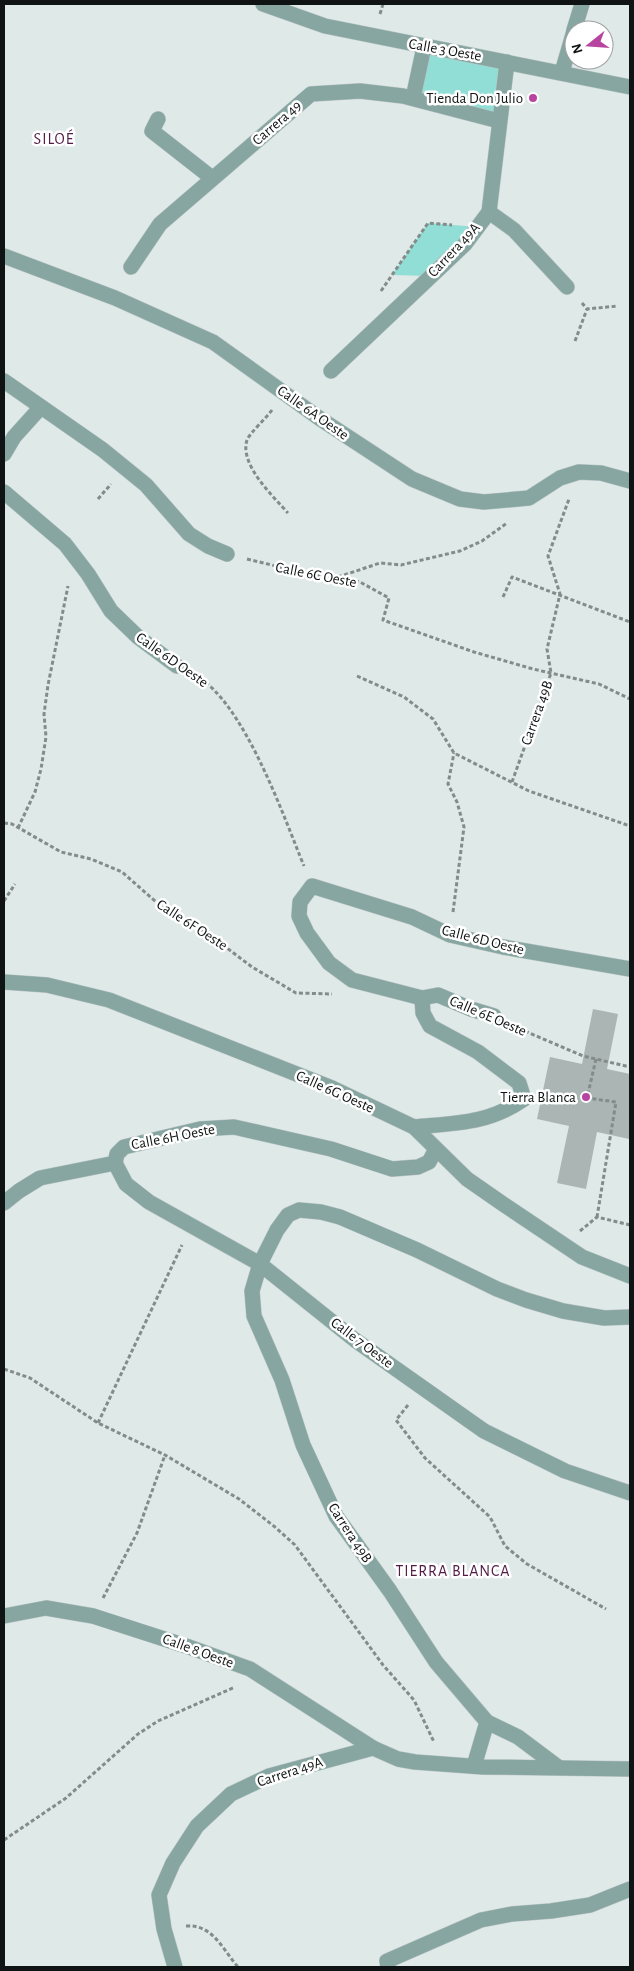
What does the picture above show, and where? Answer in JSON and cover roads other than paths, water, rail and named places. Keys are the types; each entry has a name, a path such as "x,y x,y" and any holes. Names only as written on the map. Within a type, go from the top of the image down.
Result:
{"street":[{"name":"Calle 3 Oeste","path":"263,4 325,26 630,87"},
{"path":"577,20 582,4"},
{"path":"413,98 424,47"},
{"name":"Carrera 49A","path":"331,371 465,244 488,212 507,62"},
{"path":"562,72 564,65"},
{"name":"Carrera 49","path":"131,266 160,224 311,94 360,91 413,98 499,121"},
{"path":"158,119 152,131 212,178"},
{"path":"488,212 514,230 567,287"},
{"name":"Calle 6A Oeste","path":"4,256 115,298 214,342 285,394 412,479 460,499 484,502 529,498 560,478 579,472 601,473 630,481"},
{"path":"4,381 103,450 146,484 189,534 208,546 227,554"},
{"path":"4,454 14,437 41,407"},
{"name":"Calle 6D Oeste","path":"4,492 65,544 111,611 138,637 177,666"},
{"name":"Calle 6D Oeste","path":"300,902 312,886 412,917 450,935 502,947 630,969"},
{"name":"Calle 6E Oeste","path":"300,902 299,916 307,933 329,963 352,980 422,998 438,995 471,1009 494,1016"},
{"path":"4,969 11,981"},
{"name":"Calle 6G Oeste","path":"11,981 47,985 109,1000 332,1088 414,1127 467,1179 582,1257 630,1276"},
{"path":"414,1127 457,1125 490,1118 507,1111 524,1099 519,1083 478,1052 430,1026 423,1013 422,998"},
{"name":"Calle 6H Oeste","path":"4,1203 40,1178 115,1163 117,1154 124,1147 209,1128 234,1128 321,1147 392,1169 418,1167 429,1162 436,1149"},
{"name":"Calle 7 Oeste","path":"115,1163 126,1184 149,1202 260,1264 355,1340 492,1435 565,1471 630,1493"},
{"name":"Carrera 49B","path":"558,1767 518,1737 487,1722 436,1662 390,1591 336,1516 304,1445 286,1389 254,1316 252,1291 260,1264 277,1230 288,1215 299,1210 321,1212 340,1217 418,1250 498,1289 526,1300 563,1311 604,1318 630,1317"},
{"name":"Calle 8 Oeste","path":"4,1616 46,1608 93,1616 134,1628 250,1669 279,1686 351,1736 373,1748"},
{"path":"474,1766 487,1722"},
{"path":"373,1748 398,1759 446,1764 630,1769"},
{"name":"Carrera 49A","path":"175,1967 164,1929 159,1895 173,1863 197,1826 231,1794 269,1776 373,1748"},
{"path":"388,1964 481,1920 590,1904 630,1889"}],"place":[{"name":"Tienda Don Julio","path":"533,98"},
{"name":"Tierra Blanca","path":"586,1097"}],"district":[{"name":"SILOÉ","path":"54,139"},
{"name":"TIERRA BLANCA","path":"453,1571"}]}
